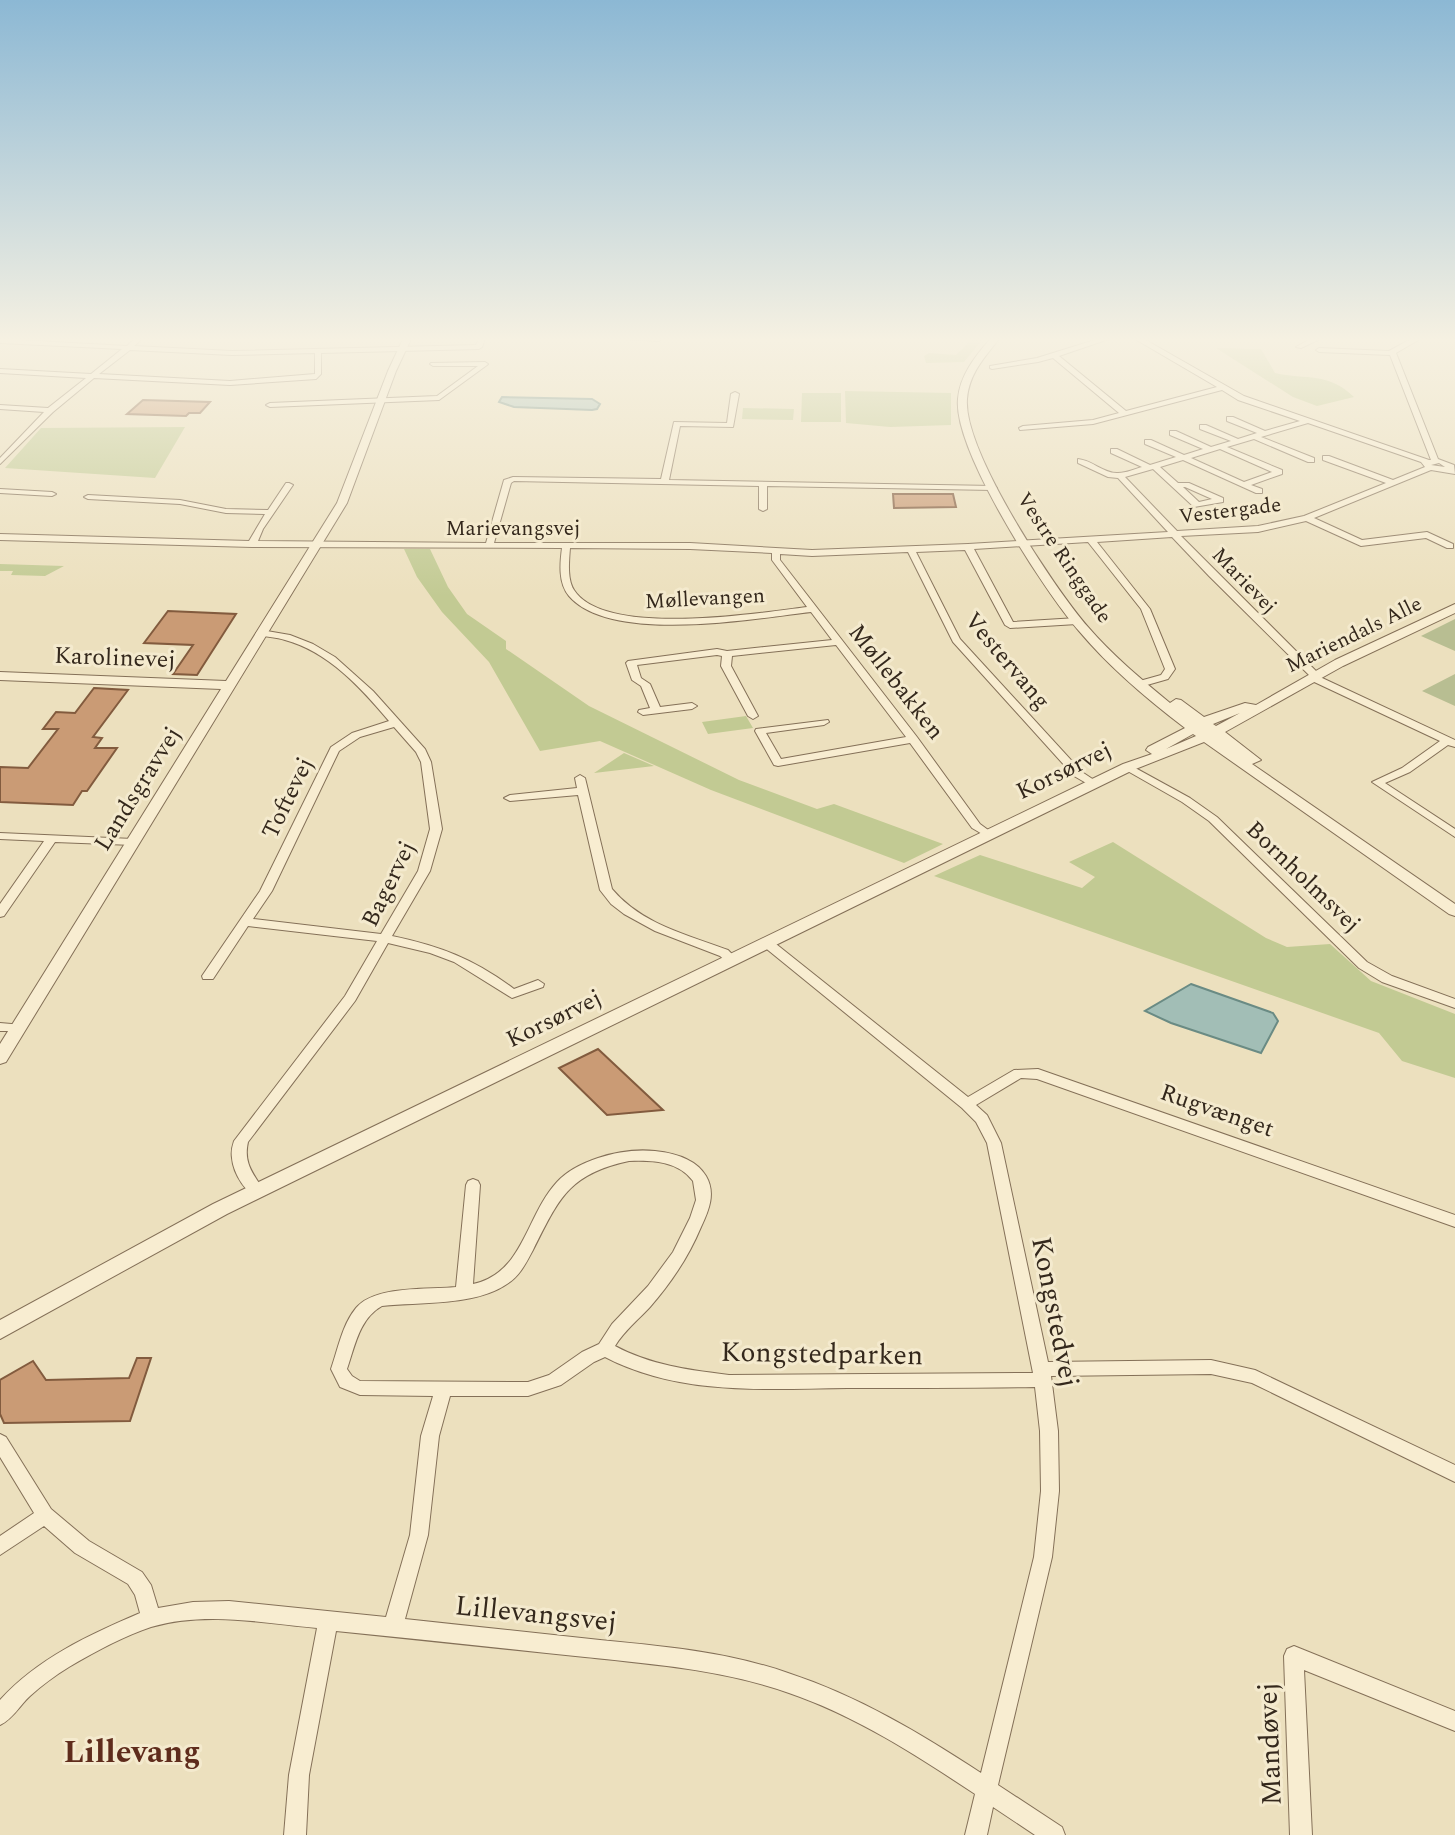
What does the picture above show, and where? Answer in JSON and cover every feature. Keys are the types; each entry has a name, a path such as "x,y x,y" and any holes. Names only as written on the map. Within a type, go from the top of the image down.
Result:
{"street":[{"path":"0,462 35,425"},
{"name":"Landsgravvej","path":"0,1058 317,545 349,488 372,425"},
{"path":"664,482 677,425"},
{"path":"711,425 730,425"},
{"name":"Vestre Ringgade","path":"964,425 966,439 1025,544 1077,621 1153,695 1204,730"},
{"path":"1023,428 1077,425"},
{"path":"1244,425 1264,433"},
{"path":"1082,461 1120,477 1294,425"},
{"path":"1318,425 1431,463 1451,467"},
{"path":"1417,425 1431,463"},
{"path":"1203,427 1237,441"},
{"path":"1173,433 1209,449"},
{"path":"1253,436 1311,460"},
{"path":"1148,442 1259,491"},
{"path":"1219,446 1276,473 1245,484"},
{"path":"0,447 11,448"},
{"path":"1114,451 1152,466 1176,485"},
{"path":"1326,458 1394,483"},
{"name":"Vestergade","path":"1025,544 1258,529 1307,518 1394,483 1431,463"},
{"name":"Marievej","path":"1120,477 1315,677"},
{"path":"489,546 507,482 510,480 993,488"},
{"path":"762,509 763,484"},
{"path":"253,544 269,512 289,485"},
{"path":"0,491 52,494"},
{"path":"88,497 180,502 226,511 269,512"},
{"path":"1307,518 1361,543 1427,535 1450,546"},
{"name":"Marievangsvej","path":"0,537 317,545 690,546 839,553 1025,544"},
{"path":"1093,541 1145,609 1170,669 1165,677 1139,681"},
{"name":"Møllevangen","path":"566,547 566,575 572,595 588,608 610,616 652,622 813,609"},
{"path":"968,547 1010,625 1077,621"},
{"name":"Vestervang","path":"911,550 956,640 1078,774 1093,784"},
{"name":"Møllebakken","path":"776,551 776,560 914,739 976,826 989,835"},
{"name":"Mariendals Alle","path":"1204,730 1273,699 1455,608"},
{"name":"Bagervej","path":"257,1191 239,1164 237,1154 241,1141 350,998 424,871 436,829 426,762 421,751 325,652 289,636 261,633"},
{"path":"656,710 645,684 638,680 631,663 717,652 727,654 838,642"},
{"path":"727,654 726,666 753,716"},
{"name":"Karolinevej","path":"0,676 229,685"},
{"path":"1315,677 1451,743"},
{"name":"Vestre Ringgade","path":"1139,681 1204,730"},
{"path":"643,712 692,706"},
{"path":"824,722 760,732 778,763 914,739"},
{"name":"Toftevej","path":"208,976 266,891 335,749 356,735 395,723"},
{"path":"1204,730 1372,851"},
{"path":"1204,730 1455,911"},
{"name":"Korsørvej","path":"0,1331 143,1250 257,1191 1204,730"},
{"path":"1451,743 1406,770 1377,782 1455,834"},
{"name":"Bornholmsvej","path":"1131,765 1213,819 1363,965 1387,979 1455,1004"},
{"path":"580,778 606,890 614,901 636,917 724,953 732,960"},
{"path":"510,798 583,791"},
{"path":"0,836 132,842"},
{"path":"0,913 52,838"},
{"path":"246,922 385,940 429,949 460,960 487,975 512,994 538,984"},
{"name":"Kongstedvej","path":"767,943 967,1104 982,1119 995,1143 1042,1375 1049,1431 1049,1491 1043,1556 976,1835"},
{"path":"0,1027 18,1028"},
{"name":"Rugvænget","path":"967,1104 1019,1073 1038,1074 1455,1221"},
{"path":"636,1156 661,1156 683,1163 694,1170 704,1188 702,1204 687,1242 644,1302 612,1332 605,1349 542,1386 514,1390 360,1388 341,1378 339,1369 360,1313 368,1304 379,1300 464,1291 493,1285 511,1275 549,1200 566,1180 587,1167 611,1159 636,1156"},
{"path":"464,1291 473,1185"},
{"name":"Kongstedparken","path":"605,1349 622,1359 651,1368 686,1377 729,1382 1042,1375"},
{"path":"1042,1375 1211,1367 1234,1370 1255,1377 1455,1474"},
{"path":"393,1627 421,1525 429,1449 438,1400 444,1389"},
{"path":"0,1442 45,1515 82,1547 135,1578 144,1591 151,1618"},
{"path":"0,1546 45,1515"},
{"name":"Lillevangsvej","path":"0,1716 23,1689 63,1660 151,1618 193,1611 229,1610 673,1657 729,1666 789,1683 845,1706 987,1791 1054,1835"},
{"path":"295,1835 299,1775 328,1620"},
{"name":"Mandøvej","path":"1301,1835 1294,1656 1455,1721"}],"green space":[{"path":"864,425 951,425 951,425 890,427"},
{"path":"185,427 155,478 5,468 41,428"},
{"path":"404,549 430,549 448,587 467,614 506,641 506,649 589,706 739,780 817,809 834,804 943,844 904,863 711,790 600,741 540,751 489,662 442,612 417,577"},
{"path":"0,564 64,566 45,576 11,575 13,571 0,571"},
{"path":"1455,619 1455,651 1421,636"},
{"path":"1455,674 1455,706 1422,691"},
{"path":"746,716 753,728 708,734 702,722"},
{"path":"624,753 654,766 594,773"},
{"path":"1113,842 1266,938 1287,947 1330,944 1371,981 1455,1014 1455,1078 1402,1061 1379,1033 934,876 980,855 1082,888 1095,877 1069,862"}],"water":[{"path":"1191,984 1273,1013 1278,1021 1261,1053 1171,1023 1145,1011"}],"building":[{"path":"893,494 953,494 956,507 894,508"},
{"path":"168,611 236,614 197,675 173,674 193,645 144,643"},
{"path":"94,688 128,690 93,737 102,738 95,748 117,748 87,791 82,791 73,805 0,802 0,767 28,768 58,729 43,729 56,712 75,713"},
{"path":"598,1049 663,1110 607,1115 559,1068"},
{"path":"137,1358 151,1358 130,1421 4,1423 0,1414 0,1380 33,1361 46,1380 129,1378"}],"district":[{"name":"Lillevang","path":"132,1752"}]}
